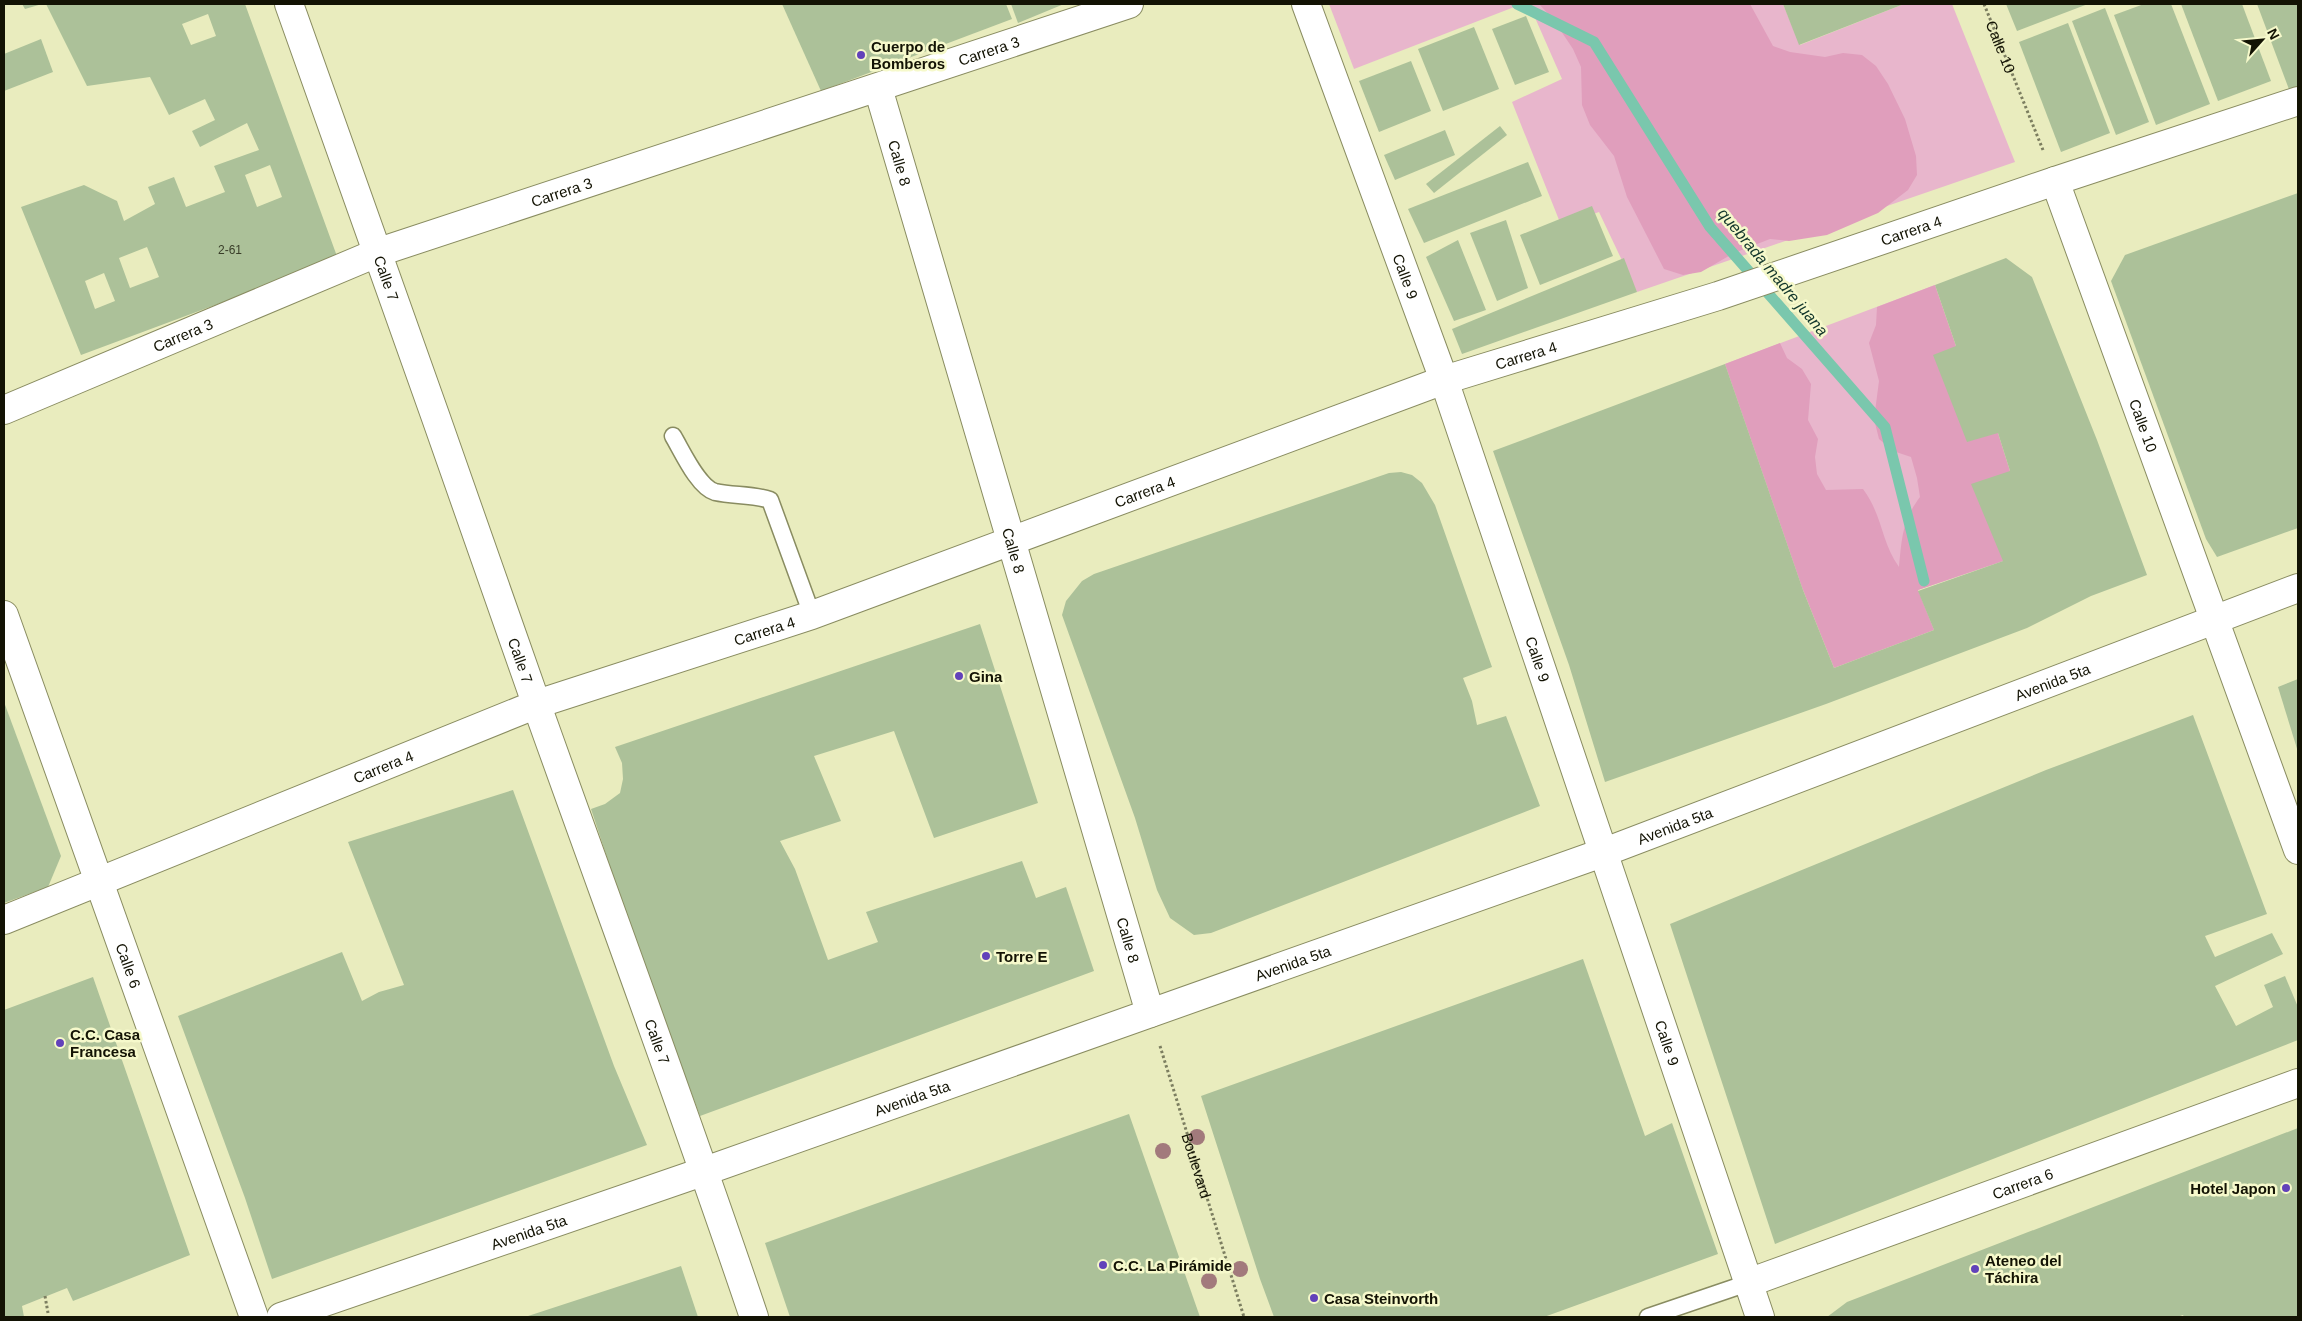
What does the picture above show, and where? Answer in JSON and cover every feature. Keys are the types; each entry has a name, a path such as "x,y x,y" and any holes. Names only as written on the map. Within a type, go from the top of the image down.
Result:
{"street":[{"name":"Calle 7","path":"288,4 379,252 754,1317"},
{"name":"Carrera 3","path":"4,410 379,252 1129,4"},
{"name":"Calle 9","path":"1306,4 1444,380 1760,1317"},
{"name":"Calle 8","path":"878,88 1150,1013"},
{"name":"Carrera 4","path":"4,920 537,704 812,616 1444,380 1718,296 1919,229 2055,181 2298,101"},
{"name":"Calle 10","path":"2055,181 2298,850"},
{"name":"Avenida 5ta","path":"281,1317 704,1171 1602,853 2298,588"},
{"name":"Calle 6","path":"4,615 254,1317"},
{"name":"Carrera 6","path":"1748,1283 2298,1083"}],"lane":[{"path":"673,436 694,474 713,491 754,495 770,500 812,616"},
{"path":"1648,1317 1748,1283"}],"path":[{"name":"Calle 10","path":"1984,4 2055,181"},
{"name":"Boulevard","path":"1150,1013 1244,1317"},
{"path":"45,1296 48,1313"}],"shaded area":[{"path":"1329,4 1522,4 1354,69"},
{"path":"1529,4 1783,4 1800,45 1904,4 1952,4 2015,162 1637,292 1599,212 1561,225 1512,102 1562,79"},
{"path":"1539,4 1750,4 1773,46 1790,52 1825,57 1843,53 1862,55 1876,66 1888,84 1905,119 1916,156 1917,175 1908,190 1878,213 1827,235 1789,241 1770,239 1734,253 1701,272 1683,275 1664,269 1627,197 1614,156 1590,125 1582,105 1581,67 1573,49 1553,19"},
{"path":"1935,285 2003,561 1918,590 1934,630 1803,590 1725,364"},
{"path":"1935,285 1956,346 1998,433 2010,471 2003,561 1918,590 1934,630 1834,668 1803,590 1725,364 1780,343 1787,358 1802,369 1811,384 1808,420 1818,439 1815,457 1817,474 1826,490 1863,489 1875,509 1893,558 1899,567 1906,522 1920,497 1911,457 1893,451 1879,439 1874,419 1879,381 1869,343 1876,325 1877,307"}],"building":[{"path":"22,4 42,4 25,9"},
{"path":"46,4 245,4 338,259 81,355 21,207 84,185 117,201 124,221 155,204 148,187 174,177 186,207 225,192 214,166 259,150 247,123 200,147 192,131 215,120 205,99 169,115 150,77 87,86","holes":["208,14 216,36 191,45 182,24","270,165 282,197 257,207 245,175","147,247 159,277 130,288 119,258","104,273 115,301 95,309 85,281"]},
{"name":"Cuerpo de Bomberos","path":"782,4 1006,4 1012,19 821,91"},
{"path":"1011,4 1064,4 1018,23"},
{"path":"1783,4 1904,4 1799,45"},
{"path":"2006,4 2088,4 2017,31"},
{"path":"2144,4 2171,4 2210,104 2156,125 2114,15"},
{"path":"2181,4 2242,4 2271,81 2218,101"},
{"path":"2257,4 2298,4 2298,89 2290,92"},
{"path":"2105,8 2149,122 2116,135 2072,21"},
{"path":"1526,16 1549,72 1515,85 1492,29"},
{"path":"2068,23 2110,133 2061,152 2019,42"},
{"path":"1474,27 1499,89 1443,111 1418,49"},
{"path":"41,39 53,72 4,91 4,54"},
{"path":"1411,61 1431,111 1379,132 1359,81"},
{"path":"1500,126 1507,135 1434,193 1426,184"},
{"path":"1445,130 1455,155 1395,180 1384,155"},
{"path":"1528,162 1542,196 1424,243 1408,209"},
{"path":"2298,193 2298,528 2217,557 2206,539 2111,281 2125,255"},
{"path":"1592,206 1613,256 1540,285 1520,235"},
{"path":"1506,220 1528,288 1497,301 1470,233"},
{"path":"1458,240 1486,310 1454,321 1426,257"},
{"path":"1624,258 1637,292 1462,354 1452,329"},
{"path":"2006,258 2032,277 2097,440 2147,575 2091,596 2027,628 1826,704 1605,782 1569,665 1493,451 1725,364 1803,590 1834,668 1934,630 1918,591 2003,561 1971,484 2010,471 1998,433 1967,442 1933,355 1956,346 1935,285"},
{"path":"1401,472 1412,475 1422,483 1435,505 1492,667 1463,678 1472,701 1477,725 1506,716 1540,806 1211,933 1194,935 1170,918 1157,890 1135,818 1062,615 1066,601 1082,581 1094,574 1389,473"},
{"path":"980,624 1038,803 934,838 894,731 814,756 841,821 780,841 795,869 828,960 878,942 866,912 1022,861 1036,898 1066,887 1094,971 700,1116 631,930 591,809 605,804 620,793 623,779 622,763 615,747"},
{"path":"2298,679 2298,752 2278,687"},
{"path":"4,702 61,856 48,887 4,903"},
{"path":"2193,715 2267,914 2205,936 2215,957 2272,933 2283,954 2215,986 2236,1026 2273,1007 2264,985 2285,976 2298,1007 2298,1040 1775,1244 1670,924 2046,770"},
{"path":"513,790 614,1066 647,1145 272,1279 245,1198 178,1016 342,952 362,1001 379,992 404,985 348,842"},
{"path":"1583,959 1645,1136 1672,1123 1718,1254 1544,1317 1274,1317 1201,1096"},
{"path":"93,977 190,1255 73,1301 67,1288 22,1306 24,1317 4,1317 4,1010"},
{"path":"1129,1114 1200,1317 790,1317 765,1243"},
{"path":"2298,1128 2298,1317 2184,1317 2183,1315 2177,1317 1827,1317 1847,1302"},
{"path":"681,1266 698,1317 525,1317"}],"waterway":[{"name":"quebrada madre juana","path":"1517,4 1594,42 1710,227 1885,427 1924,581"}],"place":[{"name":"Cuerpo de Bomberos","path":"861,55"},
{"name":"Gina","path":"959,676"},
{"name":"Torre E","path":"986,956"},
{"name":"C.C. Casa Francesa","path":"60,1043"},
{"name":"Hotel Japon","path":"2286,1188"},
{"name":"C.C. La Pirámide","path":"1103,1265"},
{"name":"Ateneo del Táchira","path":"1975,1269"},
{"name":"Casa Steinvorth","path":"1314,1298"}]}
